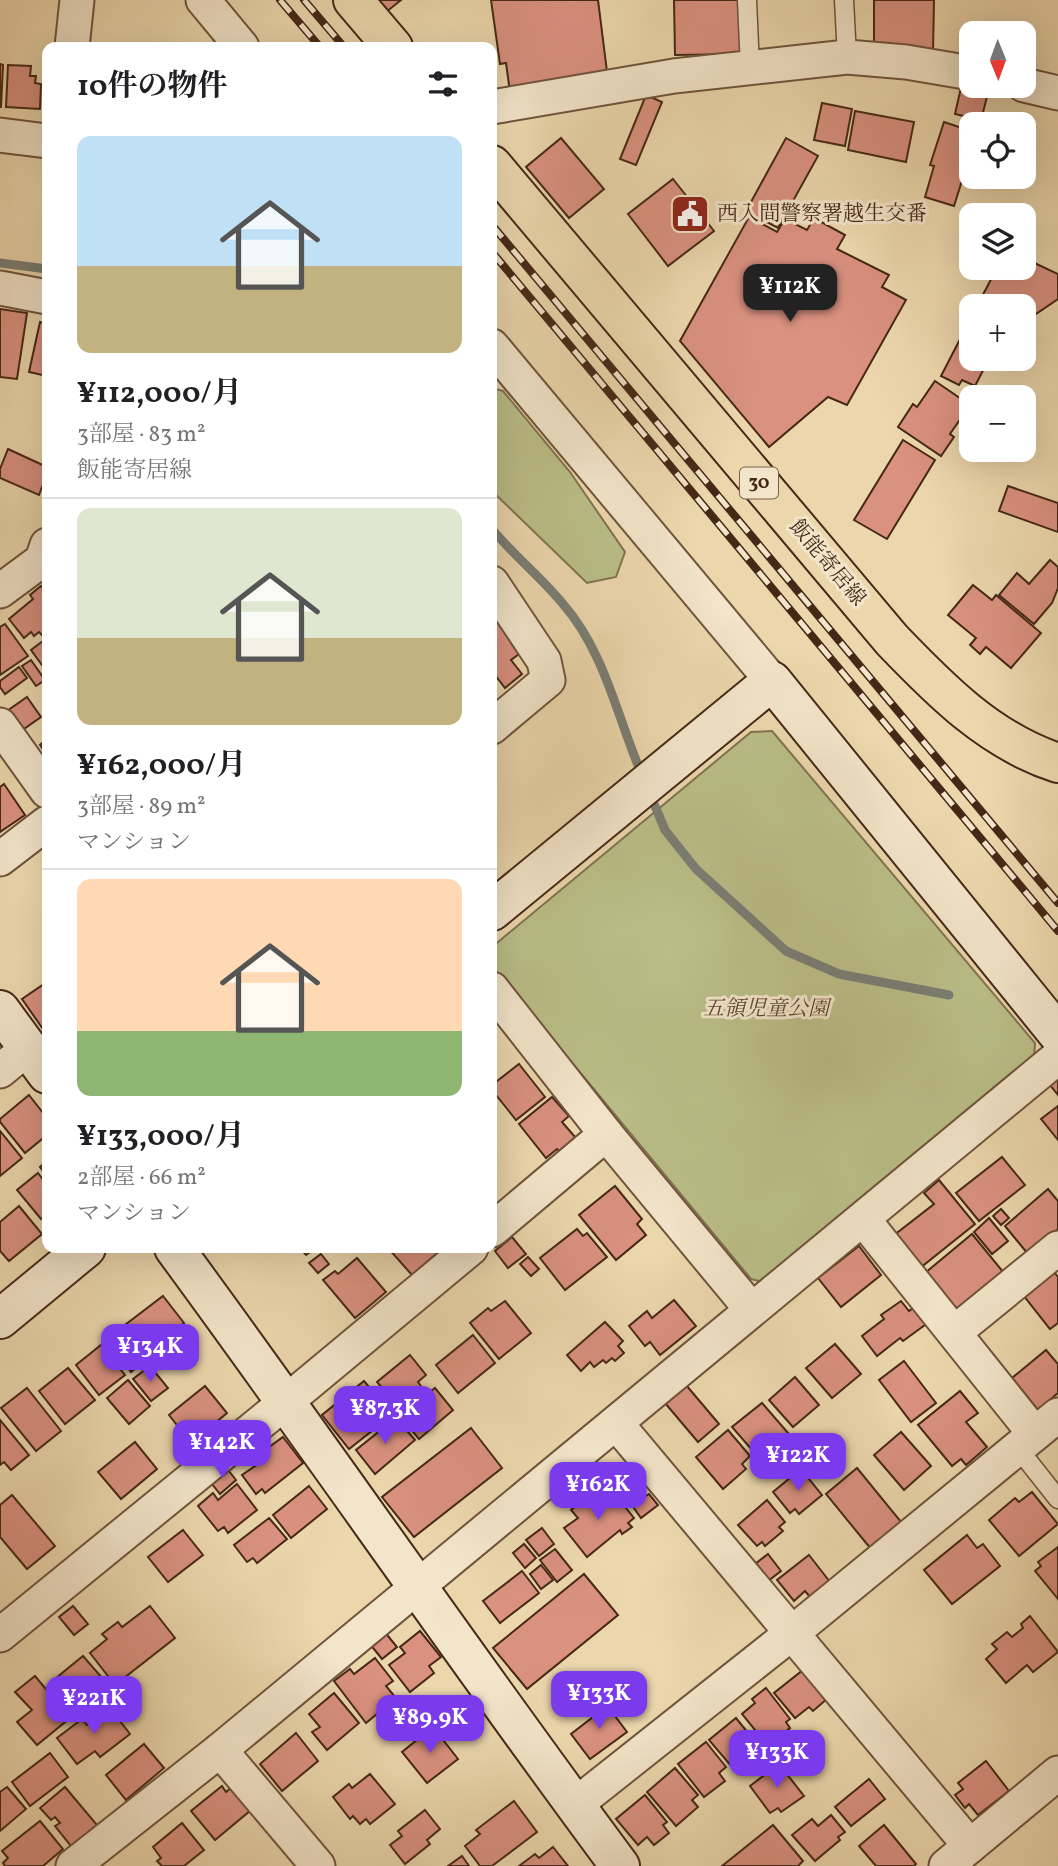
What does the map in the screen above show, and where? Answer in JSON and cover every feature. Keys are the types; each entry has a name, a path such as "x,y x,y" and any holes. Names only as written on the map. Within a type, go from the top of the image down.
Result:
{"main road":[{"path":"353,0 389,42"},
{"name":"飯能寄居線","path":"497,171 892,640 940,690 993,733 1058,763"}],"street":[{"path":"73,42 77,0"},
{"path":"203,0 238,42"},
{"path":"497,106 674,76 847,57 906,62 959,71"},
{"path":"1036,88 1058,93"},
{"path":"0,135 42,140"},
{"path":"0,288 42,296"},
{"path":"497,352 772,681 1058,1034"},
{"path":"0,591 42,560"},
{"path":"497,590 544,661 548,680 497,723"},
{"path":"497,907 772,681"},
{"path":"0,725 42,785"},
{"path":"0,859 42,827"},
{"path":"497,995 751,1309"},
{"path":"0,1010 25,1065"},
{"path":"74,1866 220,1750 1058,1056"},
{"path":"497,1226 607,1134"},
{"path":"575,1805 792,1633 1036,1432 863,1219"},
{"path":"955,1332 1058,1248"},
{"path":"0,1319 80,1253"},
{"path":"178,1253 287,1401 416,1588 620,1866"},
{"path":"0,1635 465,1253"},
{"path":"616,1423 792,1633 958,1856 1058,1773"},
{"path":"220,1750 318,1866"}],"lane":[{"path":"747,0 750,68"},
{"path":"844,0 847,57"},
{"path":"1036,1432 1058,1499"}],"green space":[{"path":"497,389 503,391 570,472 625,552 616,577 587,583 497,496"},
{"name":"五領児童公園","path":"772,731 1035,1043 1034,1058 763,1282 751,1279 497,972 497,943 751,732"}],"building":[{"path":"373,0 401,0 385,13"},
{"path":"491,0 598,0 608,80 510,92 506,63 500,64"},
{"path":"674,0 740,0 741,54 675,55"},
{"path":"874,0 934,0 933,52 874,51"},
{"path":"0,64 3,65 1,107 0,107"},
{"path":"8,65 31,66 30,76 36,76 35,83 41,84 40,109 6,107"},
{"path":"646,95 662,102 636,165 620,159"},
{"path":"959,96 987,98 983,112 955,114"},
{"path":"822,103 852,109 845,146 814,140"},
{"path":"855,111 914,122 906,162 848,150"},
{"path":"944,122 959,127 959,189 954,206 925,197 934,166 930,165"},
{"path":"561,138 604,189 569,218 526,167"},
{"path":"786,138 818,156 778,228 746,211"},
{"path":"673,179 714,231 668,266 628,214"},
{"path":"749,217 777,232 785,219 807,230 814,218 845,235 837,249 889,275 882,287 906,300 847,405 828,397 769,447 680,341"},
{"path":"1036,264 1058,274 1058,299 1036,314 1036,294 983,294 991,280 1036,280"},
{"path":"0,309 27,313 17,379 0,377"},
{"path":"40,322 42,375 29,372"},
{"path":"959,341 959,371 983,371 976,385 962,380 959,385 941,376"},
{"path":"935,381 959,397 959,421 950,434 954,437 941,456 898,427 913,404 917,407"},
{"path":"903,440 935,460 887,539 854,520"},
{"path":"8,449 42,465 42,487 39,495 0,478 0,469"},
{"path":"1008,486 1058,503 1058,532 999,511"},
{"path":"1050,560 1058,567 1058,588 1052,603 1034,624 999,595 1017,573 1029,584"},
{"path":"973,585 992,600 996,595 1041,633 1011,668 986,647 980,654 970,645 976,638 948,615"},
{"path":"42,587 42,635 39,632 34,636 31,632 24,638 9,619 33,599 30,595"},
{"path":"497,616 516,640 511,643 519,654 511,660 522,674 505,688 497,678"},
{"path":"5,624 28,656 0,675 0,627"},
{"path":"42,642 42,665 31,650"},
{"path":"31,660 42,676 42,682 36,686 22,666"},
{"path":"19,667 27,678 5,694 0,687 0,681"},
{"path":"27,697 41,717 21,731 7,711"},
{"path":"4,784 25,815 0,832 0,787"},
{"path":"42,985 42,1028 22,999"},
{"path":"519,1064 545,1097 516,1120 497,1096 497,1081"},
{"path":"1058,1077 1058,1095 1049,1084"},
{"path":"29,1095 42,1112 42,1139 25,1153 0,1119"},
{"path":"552,1097 569,1116 562,1122 576,1138 546,1158 519,1124"},
{"path":"1058,1106 1058,1140 1041,1119"},
{"path":"0,1131 22,1158 0,1176"},
{"path":"1002,1157 1025,1185 979,1221 956,1193"},
{"path":"38,1173 42,1178 42,1218 41,1219 17,1190"},
{"path":"939,1180 975,1224 920,1268 893,1236 934,1204 924,1193"},
{"path":"615,1186 642,1219 637,1224 646,1235 616,1260 579,1215"},
{"path":"1048,1189 1058,1201 1058,1229 1028,1254 1005,1226"},
{"path":"19,1206 42,1234 9,1261 0,1251 0,1222"},
{"path":"1001,1209 1009,1218 1001,1225 993,1216"},
{"path":"989,1218 1008,1241 992,1254 974,1232"},
{"path":"577,1229 583,1236 587,1233 607,1257 565,1290 540,1258"},
{"path":"972,1234 1004,1273 957,1311 925,1273"},
{"path":"512,1237 526,1254 508,1268 497,1253 497,1249"},
{"path":"859,1246 881,1275 841,1307 818,1278"},
{"path":"392,1253 437,1253 412,1275"},
{"path":"321,1254 329,1264 318,1273 309,1263"},
{"path":"528,1257 539,1269 531,1276 520,1264"},
{"path":"357,1258 386,1292 355,1318 323,1280 335,1271 338,1274"},
{"path":"1054,1272 1058,1277 1058,1323 1050,1329 1020,1291"},
{"path":"163,1296 184,1323 142,1356 121,1328"},
{"path":"674,1300 696,1326 660,1355 650,1342 645,1346 629,1326 647,1311 652,1318"},
{"path":"505,1301 531,1333 499,1359 470,1323 488,1308 491,1311"},
{"path":"901,1301 909,1311 917,1305 929,1322 903,1341 900,1338 877,1356 862,1336 884,1319 881,1315"},
{"path":"605,1322 623,1341 618,1346 624,1353 615,1361 612,1358 606,1363 603,1360 594,1367 590,1362 581,1371 567,1355"},
{"path":"473,1335 495,1363 458,1393 436,1365"},
{"path":"835,1344 861,1374 832,1398 806,1368"},
{"path":"101,1345 125,1375 99,1395 76,1365"},
{"path":"128,1347 141,1364 131,1372 118,1356"},
{"path":"1046,1350 1058,1364 1058,1393 1038,1410 1012,1378"},
{"path":"410,1355 426,1375 418,1382 421,1386 397,1406 377,1382"},
{"path":"904,1361 936,1403 911,1422 879,1380"},
{"path":"150,1366 168,1388 151,1401 133,1379"},
{"path":"68,1368 95,1400 65,1424 39,1391"},
{"path":"795,1377 819,1405 793,1427 769,1400"},
{"path":"128,1380 150,1406 129,1424 107,1398"},
{"path":"364,1381 392,1415 349,1449 322,1415"},
{"path":"686,1385 719,1424 698,1442 665,1403"},
{"path":"205,1386 227,1413 191,1443 169,1415"},
{"path":"27,1388 61,1431 36,1451 1,1408"},
{"path":"435,1388 453,1410 419,1439 400,1416"},
{"path":"960,1391 978,1413 966,1422 987,1447 966,1465 961,1459 952,1466 918,1425"},
{"path":"762,1403 788,1433 759,1458 732,1427"},
{"path":"396,1418 415,1440 375,1474 356,1450"},
{"path":"0,1420 29,1455 11,1470 4,1462 0,1465"},
{"path":"471,1428 502,1468 414,1537 382,1497"},
{"path":"728,1430 750,1456 742,1464 746,1469 723,1489 696,1457"},
{"path":"901,1432 931,1466 904,1490 874,1455"},
{"path":"283,1437 303,1463 265,1493 262,1489 256,1494 242,1475 255,1466 250,1461"},
{"path":"135,1442 157,1469 121,1499 98,1472"},
{"path":"225,1466 236,1480 220,1494 208,1479"},
{"path":"857,1468 902,1523 871,1549 826,1494"},
{"path":"801,1469 822,1495 799,1514 795,1509 790,1513 773,1492"},
{"path":"237,1484 257,1510 228,1533 224,1527 218,1531 198,1506 213,1493 218,1500"},
{"path":"309,1486 327,1509 291,1538 273,1515"},
{"path":"610,1488 634,1518 628,1523 632,1527 622,1534 620,1530 587,1557 564,1528 578,1518 571,1510 589,1496 593,1502"},
{"path":"642,1491 646,1496 649,1494 658,1505 641,1518 629,1501"},
{"path":"1032,1492 1058,1524 1019,1556 989,1520 1015,1498 1019,1502"},
{"path":"12,1495 55,1546 27,1569 0,1537 0,1505"},
{"path":"767,1500 785,1522 779,1527 783,1531 765,1546 762,1542 757,1546 738,1525"},
{"path":"269,1518 287,1539 257,1563 253,1558 247,1562 234,1545"},
{"path":"542,1528 554,1544 539,1556 526,1540"},
{"path":"183,1530 203,1555 168,1582 148,1557"},
{"path":"967,1535 977,1548 983,1544 1000,1566 952,1604 924,1570"},
{"path":"524,1544 536,1558 525,1568 513,1553"},
{"path":"1058,1547 1058,1599 1035,1571 1041,1566 1038,1562"},
{"path":"555,1549 572,1570 557,1582 540,1560"},
{"path":"768,1554 781,1571 768,1581 755,1564"},
{"path":"809,1555 830,1582 810,1597 805,1591 794,1601 777,1580"},
{"path":"541,1565 553,1580 541,1589 530,1574"},
{"path":"522,1571 539,1593 500,1623 483,1601"},
{"path":"584,1574 618,1615 527,1689 493,1648"},
{"path":"73,1606 88,1624 74,1635 59,1617"},
{"path":"150,1606 175,1638 115,1685 90,1653 107,1639 102,1634 118,1622 122,1627"},
{"path":"1030,1616 1058,1652 1033,1672 1027,1665 1006,1683 986,1659 997,1649 992,1644 1007,1632 1012,1637 1023,1628 1021,1624"},
{"path":"384,1631 397,1647 382,1659 369,1643"},
{"path":"420,1631 441,1657 429,1666 434,1673 410,1692 389,1665 405,1653 400,1647"},
{"path":"83,1656 109,1686 76,1714 50,1683"},
{"path":"375,1658 393,1681 386,1686 396,1698 366,1723 334,1681 350,1669 354,1674"},
{"path":"803,1670 827,1699 813,1711 809,1707 795,1718 774,1693"},
{"path":"35,1676 70,1718 37,1745 17,1722 32,1710 15,1692"},
{"path":"766,1688 790,1719 786,1722 790,1728 768,1746 742,1714 755,1703 752,1699"},
{"path":"334,1693 359,1723 327,1750 312,1732 320,1727 309,1714"},
{"path":"603,1700 627,1732 590,1759 571,1734 593,1717 589,1711"},
{"path":"110,1708 130,1734 100,1757 95,1751 77,1764 57,1738 82,1719 87,1725"},
{"path":"736,1718 757,1744 751,1749 758,1758 738,1774 709,1740"},
{"path":"433,1727 458,1759 427,1783 402,1752"},
{"path":"296,1733 318,1761 282,1791 260,1764"},
{"path":"706,1742 726,1767 719,1773 725,1781 704,1797 678,1764"},
{"path":"144,1744 164,1768 126,1800 106,1775"},
{"path":"50,1753 68,1777 30,1806 12,1782"},
{"path":"986,1761 1009,1791 978,1815 969,1804 965,1808 955,1795 963,1789 958,1783"},
{"path":"779,1764 804,1796 781,1812 778,1808 770,1813 750,1786"},
{"path":"675,1768 698,1795 692,1800 698,1807 676,1826 647,1792"},
{"path":"370,1774 395,1804 370,1824 366,1819 360,1824 353,1816 350,1819 333,1797 349,1784 352,1788"},
{"path":"869,1779 885,1799 851,1826 835,1807"},
{"path":"222,1786 226,1792 232,1787 251,1810 215,1840 191,1811"},
{"path":"7,1787 26,1809 0,1831 0,1792"},
{"path":"65,1787 97,1825 71,1846 55,1826 60,1823 55,1817 51,1820 40,1808"},
{"path":"645,1795 667,1822 663,1825 669,1833 654,1845 647,1837 638,1845 616,1819"},
{"path":"514,1801 537,1832 492,1866 480,1866 465,1846 480,1834 476,1830"},
{"path":"425,1810 440,1829 427,1840 430,1844 405,1864 390,1845 402,1836 398,1831"},
{"path":"831,1815 845,1832 838,1837 840,1840 815,1861 792,1835 812,1819 818,1826"},
{"path":"40,1821 63,1849 43,1866 5,1866 3,1863 8,1858 2,1851"},
{"path":"182,1823 204,1850 184,1866 162,1866 157,1861 161,1858 153,1847"},
{"path":"773,1825 803,1861 798,1866 722,1866"},
{"path":"884,1825 916,1864 914,1866 876,1866 859,1846"},
{"path":"553,1847 568,1866 519,1866 535,1854 539,1858"},
{"path":"462,1856 469,1866 448,1866"}],"waterway":[{"path":"0,263 42,268"},
{"path":"497,535 555,594 590,643 642,775"},
{"path":"650,794 665,830 696,869 786,951 839,974 949,995"}],"railway":[{"path":"280,0 316,42"},
{"path":"304,0 340,42"},
{"path":"497,231 1058,903"},
{"path":"497,258 1058,931"}],"place":[{"name":"西入間警察署越生交番","path":"690,214"}]}
